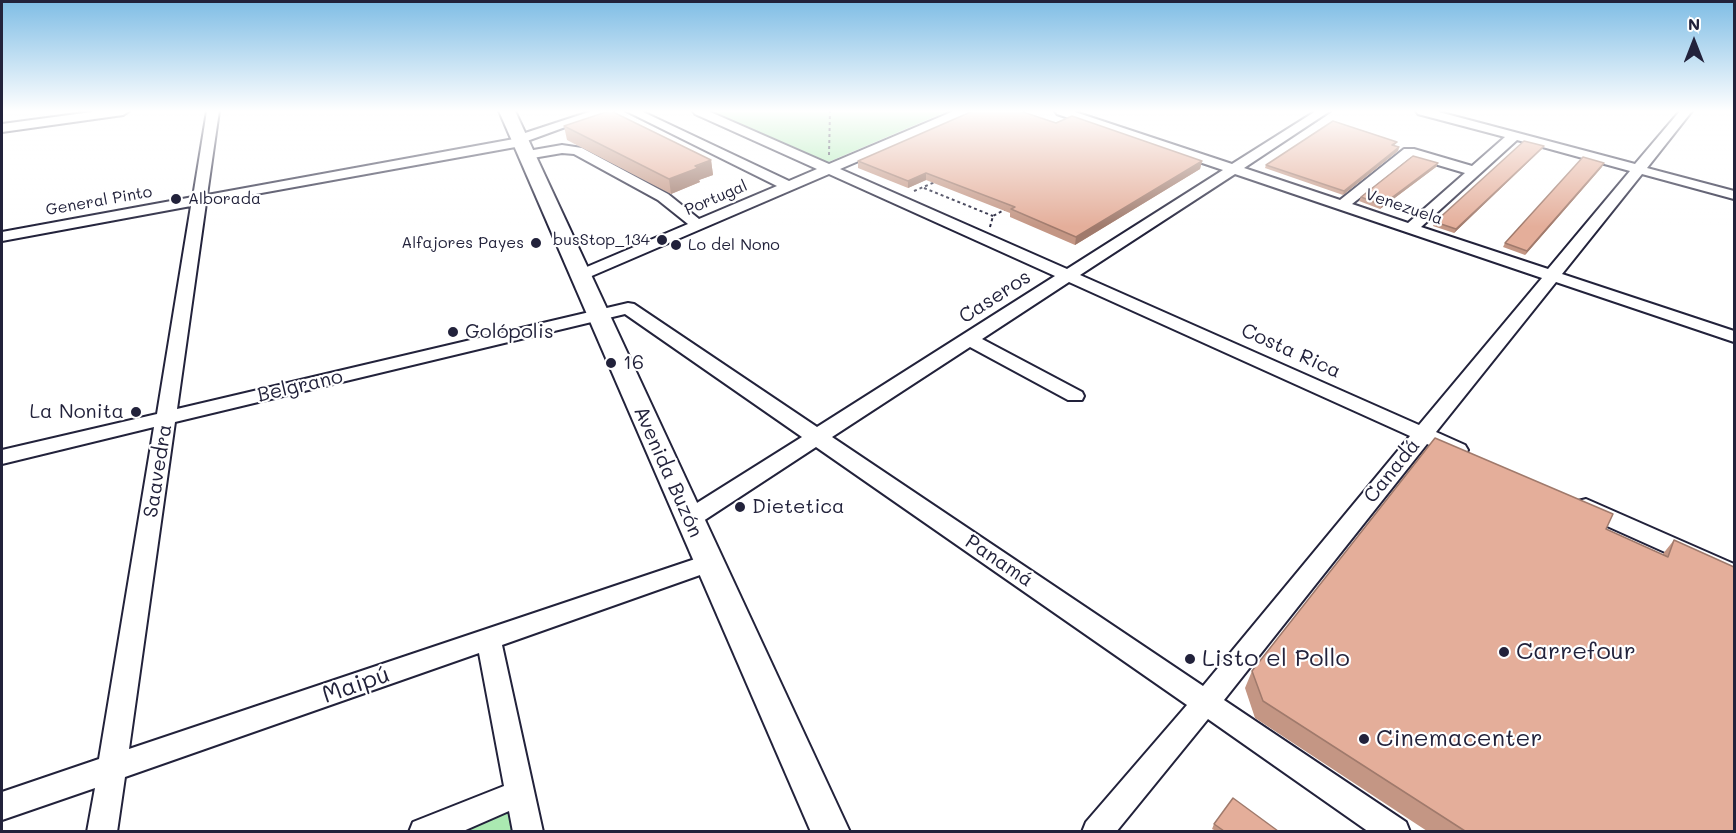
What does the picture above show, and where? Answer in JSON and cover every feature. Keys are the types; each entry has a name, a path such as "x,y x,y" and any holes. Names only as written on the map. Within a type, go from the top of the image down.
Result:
{"main road":[{"name":"Avenida Buzón","path":"525,150 831,831"}],"street":[{"name":"Saavedra","path":"102,831 207,150"},
{"name":"General Pinto","path":"2,236 495,150"},
{"path":"569,150 577,151 663,197 698,225"},
{"path":"713,150 788,186"},
{"name":"Costa Rica","path":"786,150 1476,458"},
{"name":"Portugal","path":"580,275 874,150"},
{"name":"Venezuela","path":"1177,150 1734,337"},
{"name":"Caseros","path":"689,519 1264,150"},
{"path":"1411,228 1498,150"},
{"path":"1567,150 1734,195"},
{"name":"Canadá","path":"1098,831 1206,702 1654,150"},
{"path":"1342,205 1409,152 1474,171"},
{"name":"Panamá","path":"598,315 628,308 1395,831"},
{"name":"Belgrano","path":"2,457 598,315"},
{"path":"968,339 1076,396"},
{"path":"1573,501 1734,574"},
{"name":"Maipú","path":"2,806 709,563"},
{"path":"489,640 528,831"},
{"path":"424,831 520,793"}],"path":[{"path":"829,150 829,169"},
{"path":"898,200 944,177"},
{"path":"923,187 993,216"},
{"path":"987,240 993,216 1014,205"}],"green space":[{"path":"796,150 857,150 826,163"},
{"path":"513,809 517,831 457,831"}],"building":[{"path":"611,150 690,150 711,160 695,166 698,168 669,179"},
{"path":"884,150 1170,150 1202,161 1076,237 1011,209 1015,207 926,173 908,181 858,161"},
{"path":"1289,150 1395,150 1344,191 1266,165"},
{"path":"1514,150 1540,150 1456,229 1435,222"},
{"path":"1413,156 1438,163 1382,205 1361,197"},
{"path":"1583,157 1604,163 1527,251 1505,243"},
{"name":"Carrefour","path":"1435,438 1613,514 1606,529 1668,557 1674,540 1734,567 1734,831 1465,831 1263,701 1252,671"},
{"path":"1233,798 1278,831 1224,831 1214,824"}],"place":[{"name":"Alborada","path":"176,199"},
{"name":"busStop_134","path":"662,240"},
{"name":"Alfajores Payes","path":"536,243"},
{"name":"Lo del Nono","path":"676,245"},
{"name":"Golópolis","path":"453,332"},
{"name":"16","path":"611,363"},
{"name":"La Nonita","path":"136,412"},
{"name":"Dietetica","path":"740,507"},
{"name":"Carrefour","path":"1504,652"},
{"name":"Listo el Pollo","path":"1190,659"},
{"name":"Cinemacenter","path":"1364,739"}]}
